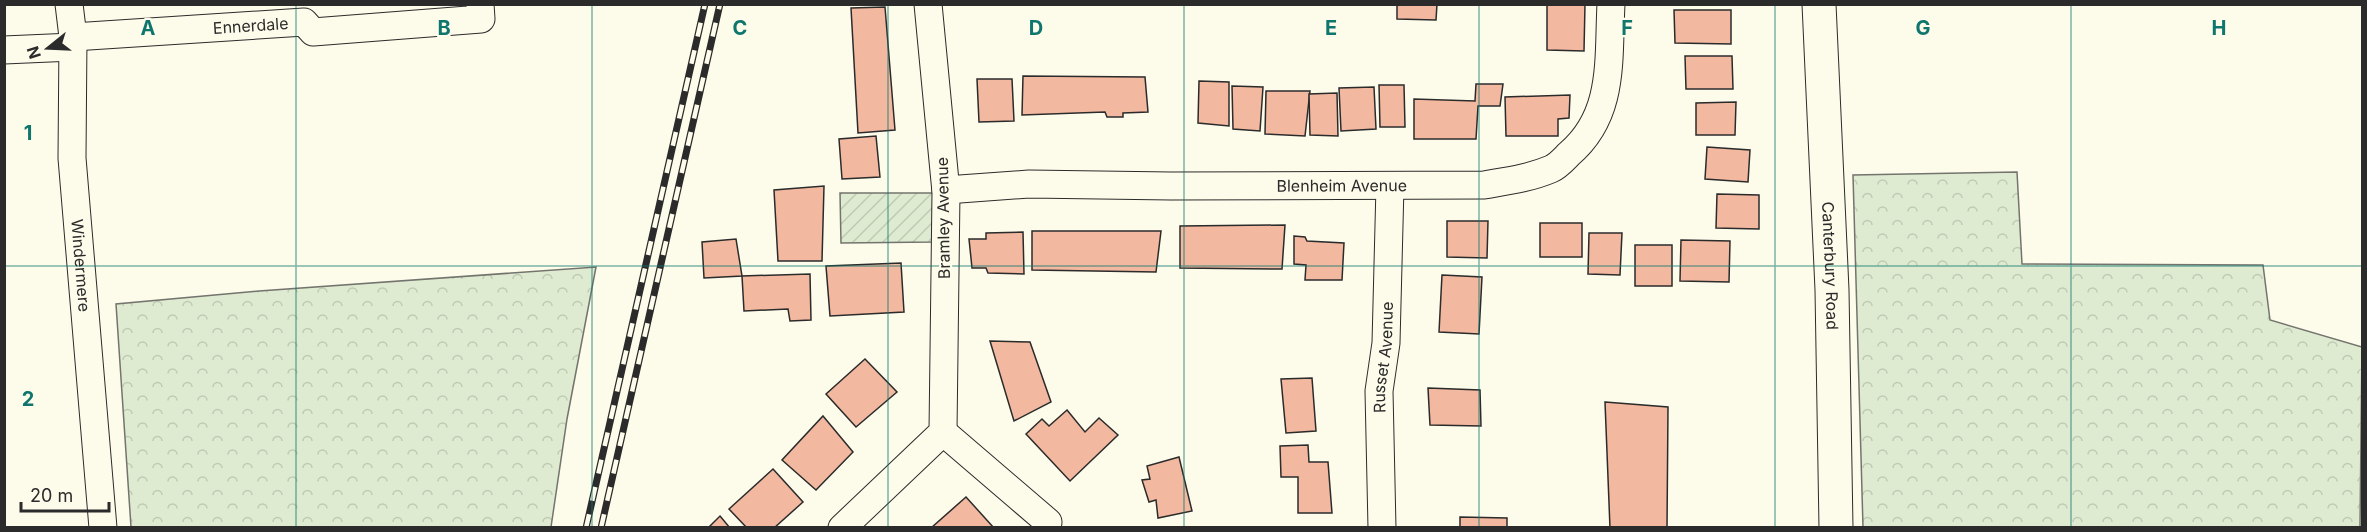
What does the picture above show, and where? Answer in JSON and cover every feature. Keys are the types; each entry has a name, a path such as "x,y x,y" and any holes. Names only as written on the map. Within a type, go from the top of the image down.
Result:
{"main road":[{"name":"Canterbury Road","path":"1819,4 1832,290 1836,528"}],"street":[{"name":"Windermere","path":"69,4 73,42 72,158 103,528"},
{"name":"Ennerdale","path":"73,42 304,22 312,32 481,19 480,4"},
{"name":"Bramley Avenue","path":"928,4 946,190 943,432"},
{"name":"Blenheim Avenue","path":"946,190 1029,184 1484,185 1525,178 1554,168 1584,141 1600,116 1607,83 1611,4"},
{"path":"4,50 73,42"},
{"name":"Russet Avenue","path":"1382,528 1379,391 1386,343 1390,186"},
{"path":"842,528 943,432 1048,522"}],"green space":[{"path":"2017,172 2022,264 2263,265 2270,320 2362,347 2360,527 1863,527 1853,175"},
{"path":"840,193 934,193 934,242 841,243"},
{"path":"596,267 567,419 551,527 131,527 116,304 259,291"}],"building":[{"path":"1397,4 1437,4 1436,20 1397,19"},
{"path":"1547,4 1585,4 1584,51 1547,50"},
{"path":"885,7 895,130 858,133 851,8"},
{"path":"1674,10 1731,10 1731,44 1675,43"},
{"path":"1685,56 1732,56 1733,89 1686,89"},
{"path":"1023,76 1145,77 1148,112 1123,113 1123,117 1107,117 1105,112 1022,115"},
{"path":"977,79 1012,79 1014,121 979,122"},
{"path":"1199,81 1229,82 1229,126 1198,123"},
{"path":"1476,84 1503,84 1500,106 1478,106 1476,139 1414,139 1414,99 1475,101"},
{"path":"1379,85 1404,85 1405,127 1380,127"},
{"path":"1232,86 1263,87 1260,131 1233,129"},
{"path":"1374,87 1376,129 1341,131 1339,88"},
{"path":"1266,91 1310,91 1305,136 1265,134"},
{"path":"1337,93 1338,136 1310,135 1309,94"},
{"path":"1570,95 1569,118 1558,119 1558,136 1506,136 1505,97"},
{"path":"1736,102 1735,135 1696,135 1696,103"},
{"path":"876,136 880,177 842,179 839,139"},
{"path":"1707,147 1750,150 1748,182 1705,179"},
{"path":"824,186 822,261 778,261 774,190"},
{"path":"1717,194 1759,195 1759,229 1716,228"},
{"path":"1447,221 1488,221 1487,258 1447,257"},
{"path":"1540,223 1582,223 1582,257 1540,257"},
{"path":"1285,225 1282,269 1180,268 1180,226"},
{"path":"1032,231 1161,231 1156,272 1032,270"},
{"path":"1023,232 1024,274 988,273 986,268 972,268 969,239 986,239 986,233"},
{"path":"1589,233 1622,233 1620,275 1588,274"},
{"path":"1294,236 1305,237 1307,241 1344,243 1342,280 1305,280 1306,265 1294,264"},
{"path":"736,239 742,276 704,278 702,242"},
{"path":"1681,240 1730,241 1729,282 1680,281"},
{"path":"1635,245 1672,245 1672,286 1635,286"},
{"path":"901,263 904,312 830,316 826,266"},
{"path":"810,274 811,320 790,321 788,309 744,311 742,276"},
{"path":"1442,275 1482,277 1479,334 1439,332"},
{"path":"990,341 1030,342 1051,402 1014,421"},
{"path":"865,359 897,392 856,427 826,394"},
{"path":"1312,378 1316,431 1286,433 1281,379"},
{"path":"1428,388 1480,390 1481,426 1430,425"},
{"path":"1605,402 1668,407 1667,528 1610,528"},
{"path":"1067,410 1085,432 1099,418 1118,435 1070,481 1026,434 1042,419 1049,426"},
{"path":"823,416 853,452 816,490 782,460"},
{"path":"1308,445 1309,462 1328,462 1332,513 1298,513 1298,477 1281,477 1280,446"},
{"path":"1179,457 1192,511 1158,518 1156,500 1149,502 1142,480 1150,479 1147,466"},
{"path":"773,469 803,502 774,528 747,528 729,509"},
{"path":"966,497 994,528 931,528"},
{"path":"720,516 730,528 708,528"},
{"path":"1460,517 1507,518 1507,528 1460,528"}],"railway":[{"path":"586,528 705,4"},
{"path":"601,528 720,4"}]}
